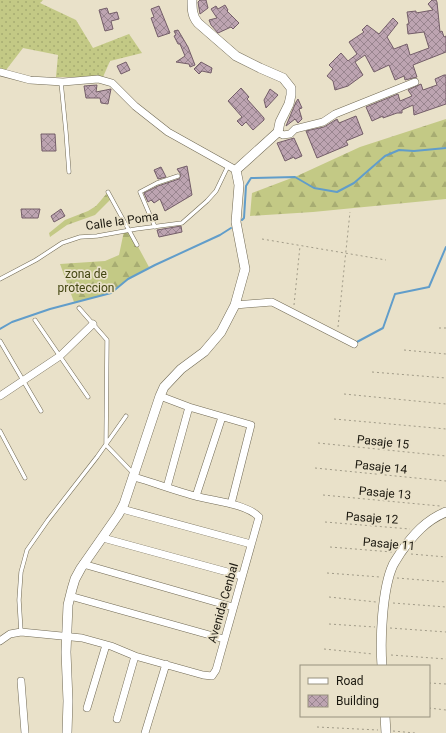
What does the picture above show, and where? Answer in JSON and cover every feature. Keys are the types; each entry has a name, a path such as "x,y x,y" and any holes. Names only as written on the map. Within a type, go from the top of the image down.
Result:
{"street":[{"path":"192,0 192,12 198,23 236,56 283,78 290,85 292,95 290,104 280,122 278,132 232,168"},
{"path":"0,72 30,80 61,82 98,79 112,83 135,106 168,132 232,168 239,185 236,222 245,269 235,305 221,332 204,352 181,370 164,387 122,509 103,538 83,564 75,579 70,596 66,652 68,701 66,733"},
{"path":"278,132 283,135 290,134 295,130 323,122 335,114 415,82"},
{"path":"235,305 272,302 354,344"},
{"path":"0,396 60,356 93,324"},
{"path":"160,396 189,407 251,425 230,504"},
{"path":"167,487 189,407"},
{"path":"196,496 222,417"},
{"name":"Avenida Cenbal","path":"21,632 82,638 135,656 203,675 212,676 216,670 258,517 254,512 230,504 196,496 134,476"},
{"path":"122,509 251,544"},
{"path":"382,665 382,627 389,577 393,564 411,537 419,529 436,516 446,512"},
{"path":"103,538 242,576"},
{"path":"83,564 233,607"},
{"path":"70,596 224,639"},
{"path":"0,640 10,634 21,632"},
{"path":"87,708 106,645"},
{"path":"117,719 135,656"},
{"path":"145,733 166,664"},
{"path":"21,681 24,733"},
{"path":"385,717 386,732"}],"lane":[{"path":"61,82 69,172"},
{"name":"Calle la Poma","path":"0,279 36,260 62,243 80,237 98,236 182,223 207,201 232,168"},
{"path":"154,227 140,192 157,183 178,176"},
{"path":"108,192 137,245"},
{"path":"79,308 107,340 106,444 134,476"},
{"path":"35,320 88,397"},
{"path":"0,341 41,411"},
{"path":"21,632 19,600 21,572 27,550 126,416"},
{"path":"0,431 25,478"}],"path":[{"path":"337,335 350,212"},
{"path":"262,239 386,260"},
{"path":"293,313 300,246"},
{"path":"439,328 446,328"},
{"path":"404,350 446,354"},
{"path":"372,372 446,378"},
{"path":"344,394 446,404"},
{"path":"334,420 446,429"},
{"name":"Pasaje 15","path":"318,443 446,456"},
{"name":"Pasaje 14","path":"315,468 446,481"},
{"name":"Pasaje 13","path":"323,495 446,506"},
{"name":"Pasaje 12","path":"325,522 419,529"},
{"name":"Pasaje 11","path":"330,547 446,557"},
{"path":"430,682 446,684"},
{"path":"430,708 446,710"},
{"path":"317,727 415,733"}],"green space":[{"path":"0,0 43,0 40,3 76,20 93,48 129,34 142,53 110,61 103,77 56,77 58,55 23,48 6,70 0,69"},
{"path":"446,119 446,199 313,212 250,216 252,193 297,176 360,147"},
{"name":"zona de proteccion","path":"108,192 111,199 95,215 67,225 50,237 49,233 65,220 88,211 96,206"},
{"name":"zona de proteccion","path":"129,230 149,267 128,279 109,294 74,302 60,264 105,261 119,255 124,231"}],"building":[{"path":"200,0 206,0 208,8 200,14 198,2"},
{"path":"432,0 436,0 437,2 440,32 442,31 444,37 446,36 446,52 413,65 417,77 405,80 404,76 395,80 389,65 374,72 365,55 355,62 363,75 348,86 335,90 333,81 327,76 333,69 329,65 341,53 348,61 357,54 349,42 364,32 362,30 367,25 379,34 393,18 398,23 387,37 394,49 407,44 410,55 429,48 424,32 408,34 407,24 409,24 407,12 416,11 416,13 433,10 428,4"},
{"path":"225,5 228,10 227,11 239,23 233,29 231,27 218,33 211,25 209,20 217,18 211,9 216,6 218,9"},
{"path":"159,6 170,33 158,37 151,18 154,17 151,9"},
{"path":"107,8 109,14 117,12 119,19 111,21 113,29 105,31 99,10"},
{"path":"178,30 188,47 195,65 190,67 189,64 176,62 185,56 180,44 178,44 174,36 176,35 174,31"},
{"path":"126,62 130,70 121,74 117,66"},
{"path":"201,62 212,68 211,73 202,71 199,74 194,69"},
{"path":"446,75 446,104 414,115 413,105 402,110 402,113 397,113 383,118 383,116 372,121 366,107 398,94 400,101 412,96 408,90 421,84 423,90 437,85 435,79"},
{"path":"97,85 96,92 111,89 108,104 101,103 100,98 86,98 84,86"},
{"path":"241,88 249,97 247,99 264,118 264,120 253,130 246,122 242,126 237,121 242,117 228,101"},
{"path":"270,89 278,95 266,108 264,100"},
{"path":"298,99 302,108 299,109 302,119 298,123 295,119 286,126 296,102"},
{"path":"356,116 363,134 346,141 348,145 317,158 306,131 324,127 337,119 339,123"},
{"path":"41,134 55,134 56,151 42,151"},
{"path":"294,138 302,156 295,159 294,157 285,161 277,143"},
{"path":"187,166 192,195 165,211 160,199 154,203 151,200 148,202 144,193 158,186 179,179 181,175 177,169"},
{"path":"161,167 166,177 158,179 154,170"},
{"path":"21,209 40,209 38,218 22,218"},
{"path":"61,209 65,216 54,222 51,216"},
{"path":"181,226 182,232 159,237 157,230"}],"waterway":[{"path":"242,220 244,218 246,186 251,178 295,177 314,188 337,192 354,183 385,156 399,150 414,151 446,148"},
{"path":"0,329 12,322 50,309 111,293 128,279 220,235 231,228"},
{"path":"355,343 383,328 395,294 429,287 446,247"}]}
